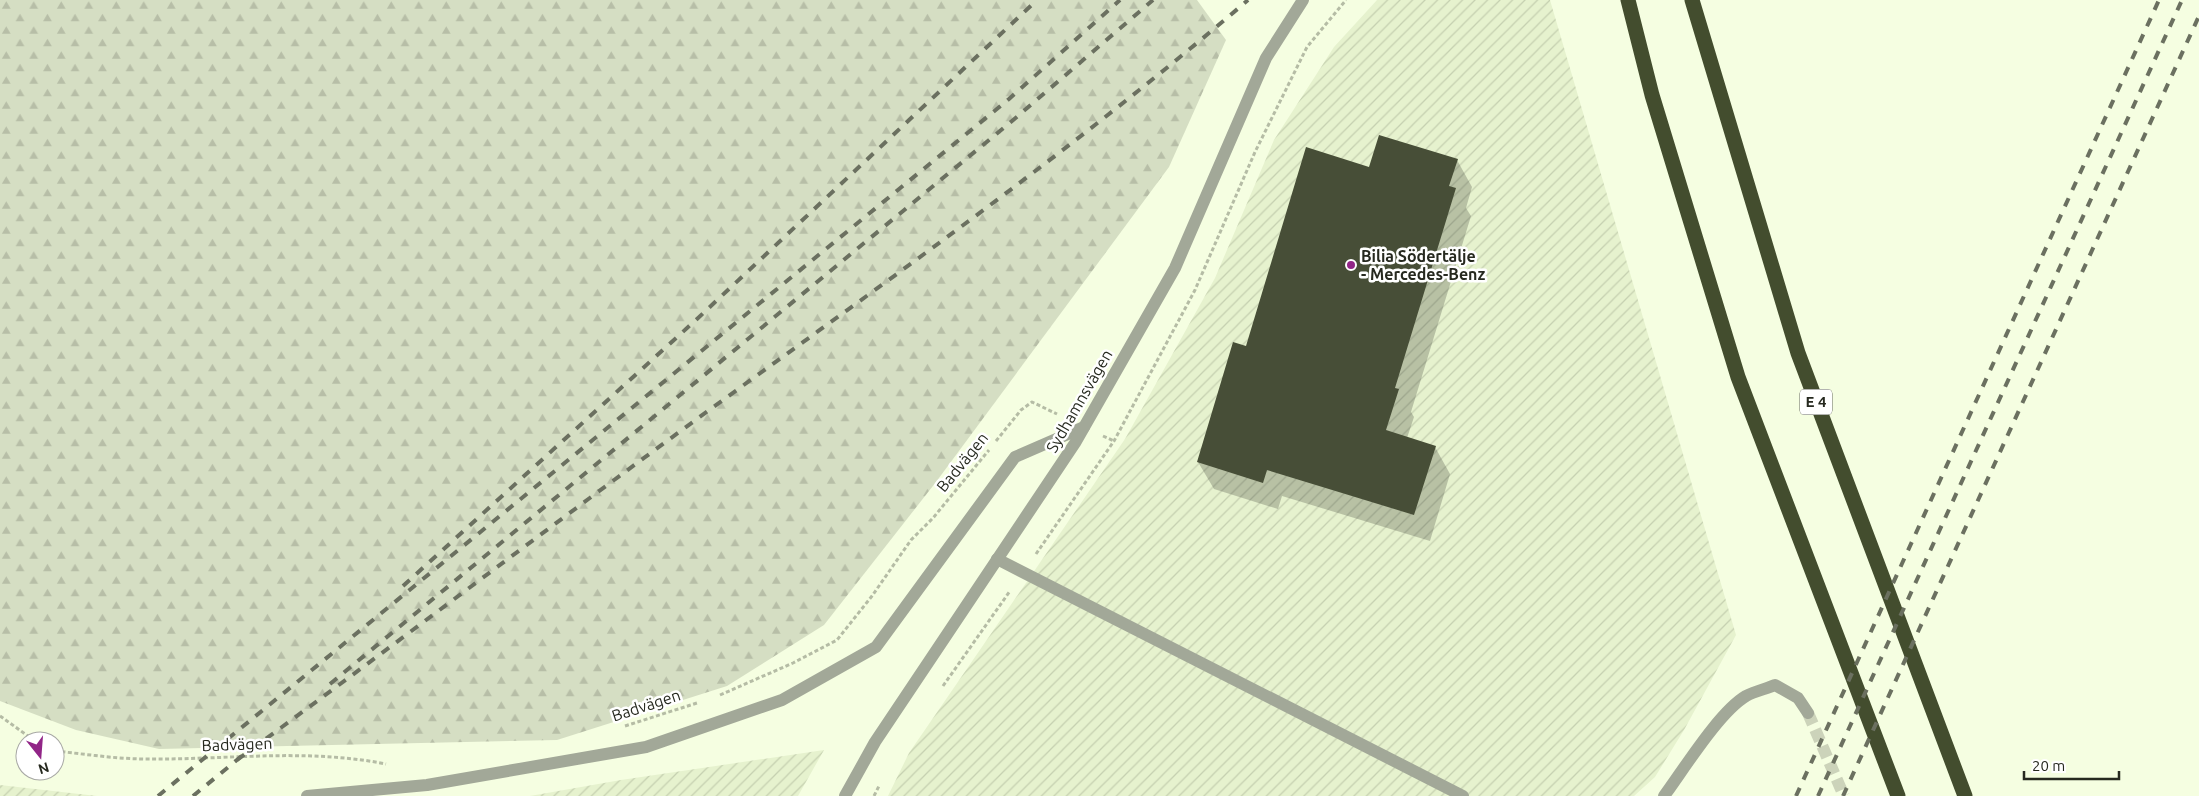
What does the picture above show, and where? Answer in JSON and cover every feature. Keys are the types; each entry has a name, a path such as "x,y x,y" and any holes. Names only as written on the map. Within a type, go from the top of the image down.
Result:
{"highway":[{"path":"1628,0 1652,95 1738,377 1898,796"},
{"name":"E 4","path":"1692,0 1798,353 1965,796"}],"street":[{"name":"Sydhamnsvägen","path":"845,796 875,742 1084,427 1174,268 1266,58 1303,0"},
{"path":"307,796 427,786 646,747 782,700 876,647 1015,457 1084,427"},
{"path":"997,560 1463,796"},
{"path":"1664,796 1717,724 1746,696 1776,685 1798,698 1808,713"}],"path":[{"path":"1338,0 1342,4"},
{"name":"Badvägen","path":"715,697 794,663 837,640 872,596 911,540 933,518 1021,410 1032,402 1114,441"},
{"name":"Badvägen","path":"618,728 706,700"},
{"path":"0,716 21,731"},
{"name":"Badvägen","path":"65,752 145,759 290,755 351,757 396,766"}],"shaded area":[{"path":"1377,0 1550,0 1736,635 1684,730 1655,777 1634,796 888,796 909,753 1125,439 1215,278 1274,140 1334,47"},
{"path":"824,750 798,796 530,796 621,780"},
{"path":"0,785 97,796 0,796"}],"green space":[{"path":"0,0 1197,0 1226,40 1169,167 936,482 824,625 727,686 557,740 159,749 76,730 0,701"}],"building":[{"name":"Bilia Södertälje - Mercedes-Benz","path":"1379,135 1458,159 1449,186 1456,188 1395,388 1399,389 1386,430 1436,446 1414,515 1267,470 1263,483 1197,462 1233,342 1246,346 1306,147 1369,167"}],"tunnel":[{"path":"1808,713 1844,796"}],"railway":[{"path":"403,586 697,319 1037,0"},
{"path":"158,796 1009,99 1120,0"},
{"path":"330,684 1012,121 1153,0"},
{"path":"237,760 1052,158 1184,54 1248,0"},
{"path":"1796,796 2159,0"},
{"path":"1818,796 2182,0"},
{"path":"1843,796 2199,16"},
{"path":"193,796 243,755"}],"place":[{"name":"Bilia Södertälje - Mercedes-Benz","path":"1351,265"}]}
